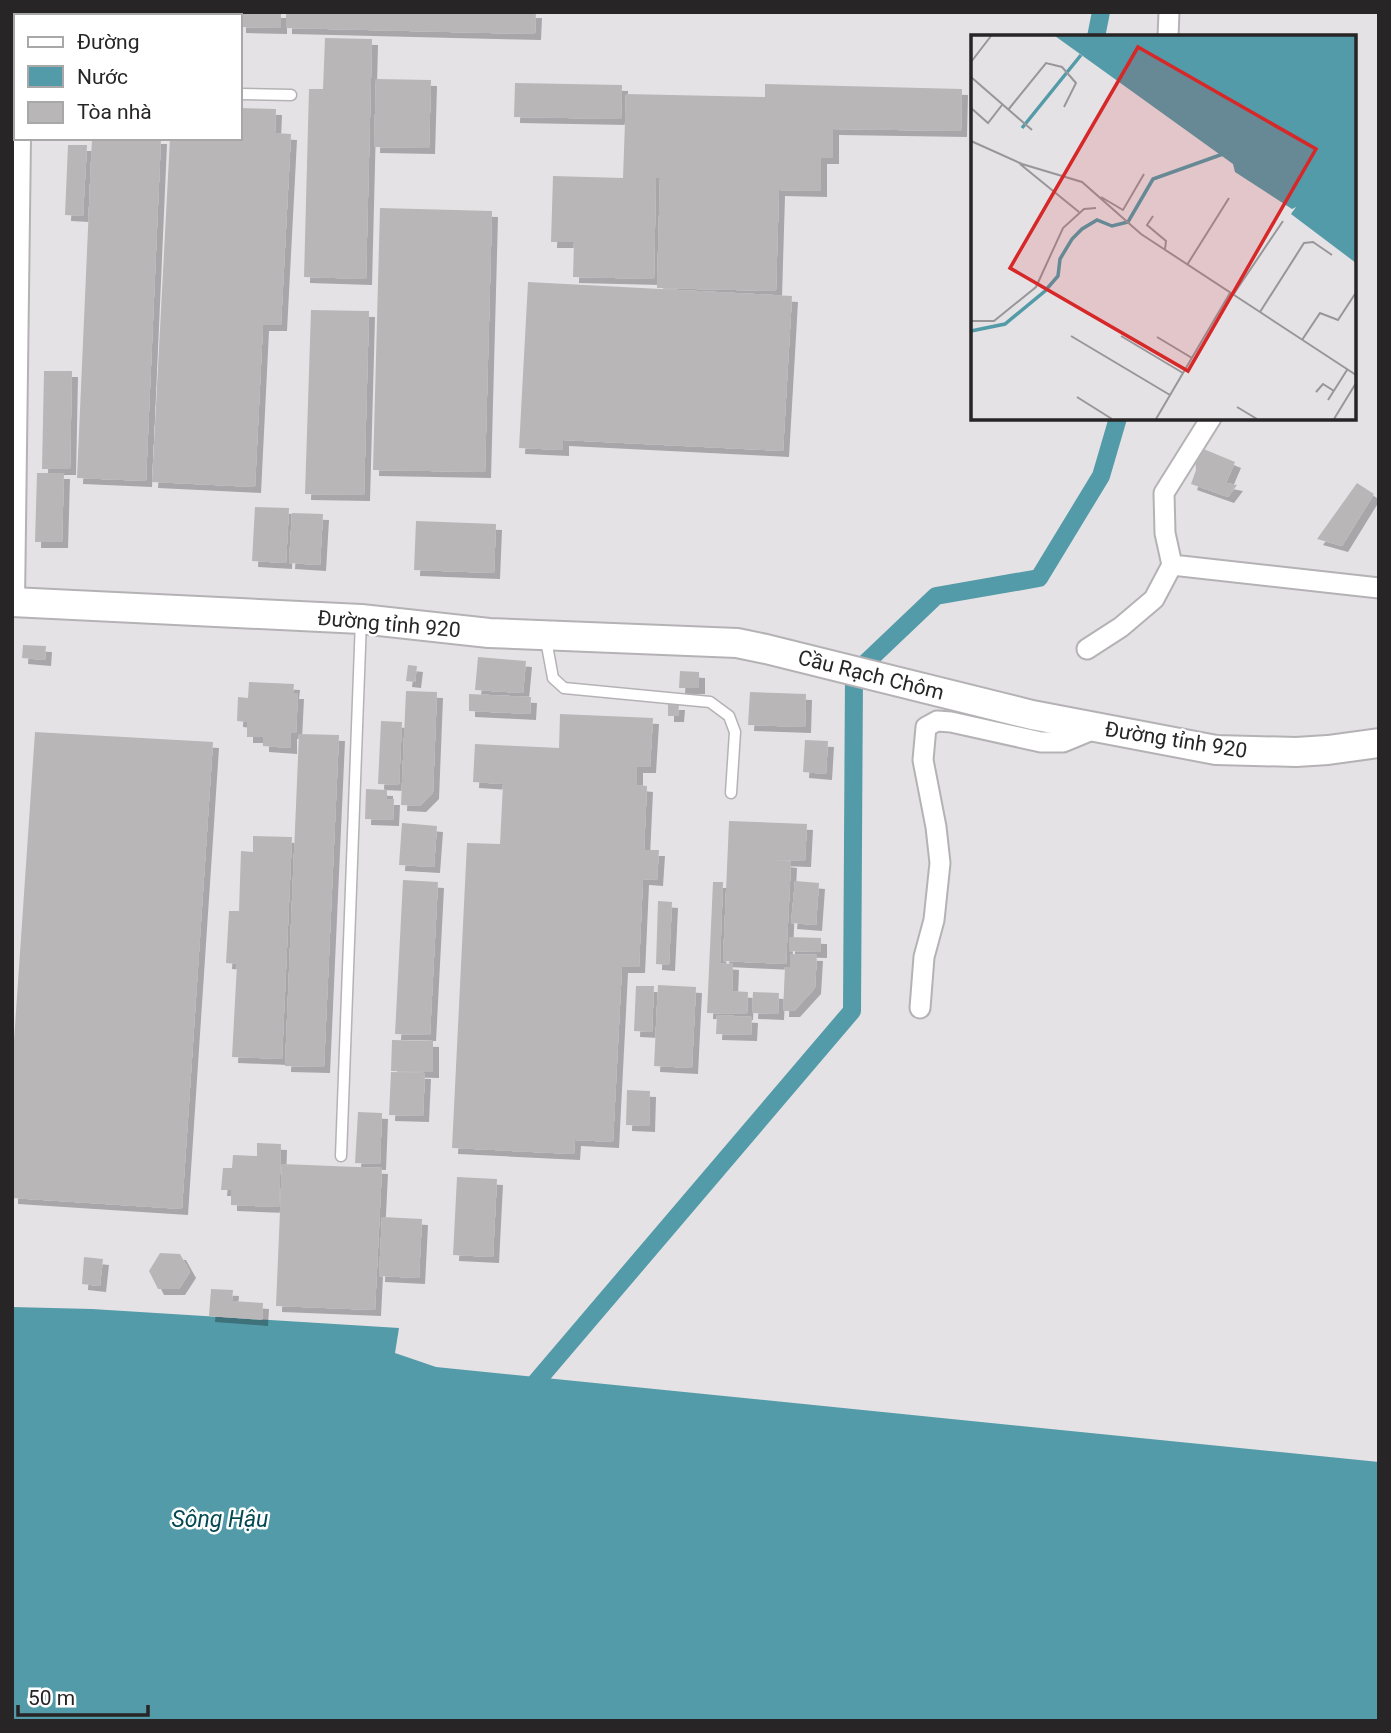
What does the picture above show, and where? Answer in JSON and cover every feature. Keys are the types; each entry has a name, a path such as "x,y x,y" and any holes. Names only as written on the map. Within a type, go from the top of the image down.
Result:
{"main road":[{"name":"Đường tỉnh 920","path":"12,602 361,619 489,633 737,643 766,649"},
{"name":"Cầu Rạch Chôm","path":"766,649 975,701"},
{"name":"Đường tỉnh 920","path":"975,701 1032,715 1216,750 1328,751 1379,743"}],"street":[{"path":"1168,35 1169,12"},
{"path":"12,602 18,140"},
{"path":"1087,649 1121,627 1154,599 1172,565 1165,533 1164,494 1210,420"},
{"path":"1172,565 1379,588"},
{"path":"920,1008 924,957 934,920 940,863 924,767 926,727 937,721 951,722 1041,741 1063,741 1098,728"}],"lane":[{"path":"242,94 291,95"},
{"path":"341,1156 361,619"},
{"path":"546,636 553,678 564,688 710,702 729,716 735,732 731,793"}],"water":[{"name":"Sông Hậu","path":"12,1307 92,1309 399,1328 395,1353 436,1367 1379,1462 1379,1721 12,1721"}],"building":[{"path":"281,12 281,28 242,27 242,14 153,14"},
{"path":"286,12 536,12 535,34 286,28"},
{"path":"325,38 372,39 366,279 304,277 309,89 323,89"},
{"path":"376,79 431,80 429,148 374,147"},
{"path":"515,83 622,85 621,119 514,117"},
{"path":"765,84 962,89 961,131 833,129 833,158 821,158 821,191 779,190 776,291 657,288 660,178 656,178 654,279 573,277 574,242 551,242 553,176 623,178 626,94 765,97"},
{"path":"242,108 276,109 275,133 291,134 281,325 263,325 255,487 152,482 170,140 242,140"},
{"path":"92,140 161,140 146,481 77,478"},
{"path":"68,145 87,145 83,216 65,215"},
{"path":"380,208 492,211 485,472 373,470"},
{"path":"528,282 792,296 783,451 563,440 563,450 519,448"},
{"path":"311,310 369,311 364,495 305,494"},
{"path":"44,371 72,371 70,469 42,469"},
{"path":"1194,445 1235,462 1226,483 1237,485 1228,497 1191,484 1196,470"},
{"path":"37,473 64,473 62,542 35,542"},
{"path":"1357,483 1374,494 1342,546 1317,539"},
{"path":"255,507 289,508 286,563 252,561"},
{"path":"292,513 323,514 320,565 289,563"},
{"path":"416,521 496,524 494,573 414,570"},
{"path":"23,645 46,646 45,660 22,658"},
{"path":"478,657 526,661 523,693 475,690"},
{"path":"408,665 417,666 415,682 406,681"},
{"path":"680,671 699,672 699,688 679,688"},
{"path":"249,682 294,684 293,693 298,693 296,733 291,733 291,748 263,746 263,737 247,737 247,722 237,721 238,697 248,698"},
{"path":"406,691 437,692 433,793 420,806 401,805"},
{"path":"750,692 806,694 805,727 748,725"},
{"path":"469,694 531,697 530,714 469,711"},
{"path":"668,704 679,704 678,716 668,716"},
{"path":"560,714 653,718 650,767 637,767 637,785 647,786 644,850 659,850 657,880 643,879 639,967 622,967 613,1142 575,1140 574,1154 452,1148 467,843 500,844 503,784 473,782 475,744 559,748"},
{"path":"381,721 402,722 399,785 378,784"},
{"path":"35,732 213,742 182,1209 12,1198 12,1070"},
{"path":"299,734 339,735 324,1067 285,1066"},
{"path":"805,740 828,741 826,774 803,772"},
{"path":"366,789 387,790 387,799 394,799 393,820 365,819"},
{"path":"729,821 807,824 805,861 775,860 791,862 786,964 723,961"},
{"path":"402,823 437,826 434,867 399,865"},
{"path":"253,836 292,837 282,1059 232,1057 237,964 226,963 229,911 239,911 241,851 253,852"},
{"path":"403,880 438,882 430,1035 395,1034"},
{"path":"795,881 819,883 816,925 791,923"},
{"path":"713,882 723,882 720,963 733,964 732,991 748,992 747,1014 707,1013"},
{"path":"658,901 672,902 669,965 656,964"},
{"path":"789,937 821,938 821,952 789,951"},
{"path":"790,954 817,955 815,988 794,1011 783,1011 785,967 790,967"},
{"path":"658,985 696,987 692,1068 654,1066"},
{"path":"636,986 654,986 652,1032 634,1031"},
{"path":"753,992 779,993 778,1014 752,1013"},
{"path":"717,1015 752,1017 751,1035 716,1034"},
{"path":"392,1040 433,1041 433,1072 391,1071"},
{"path":"391,1072 425,1073 423,1116 389,1115"},
{"path":"627,1090 650,1091 649,1126 626,1125"},
{"path":"358,1112 382,1113 380,1164 355,1163"},
{"path":"257,1143 281,1144 279,1207 231,1205 231,1190 221,1190 223,1168 232,1168 233,1155 257,1156"},
{"path":"282,1164 382,1168 375,1310 276,1306"},
{"path":"457,1177 497,1179 493,1257 453,1255"},
{"path":"382,1217 422,1219 419,1278 379,1276"},
{"path":"160,1253 180,1254 190,1272 179,1289 158,1289 149,1271"},
{"path":"84,1257 103,1259 100,1286 82,1284"},
{"path":"211,1289 233,1290 232,1301 263,1303 262,1320 209,1316"}],"waterway":[{"path":"1096,35 1101,12"},
{"path":"525,1395 852,1011 854,674 936,596 1039,578 1101,476 1117,420"}]}
